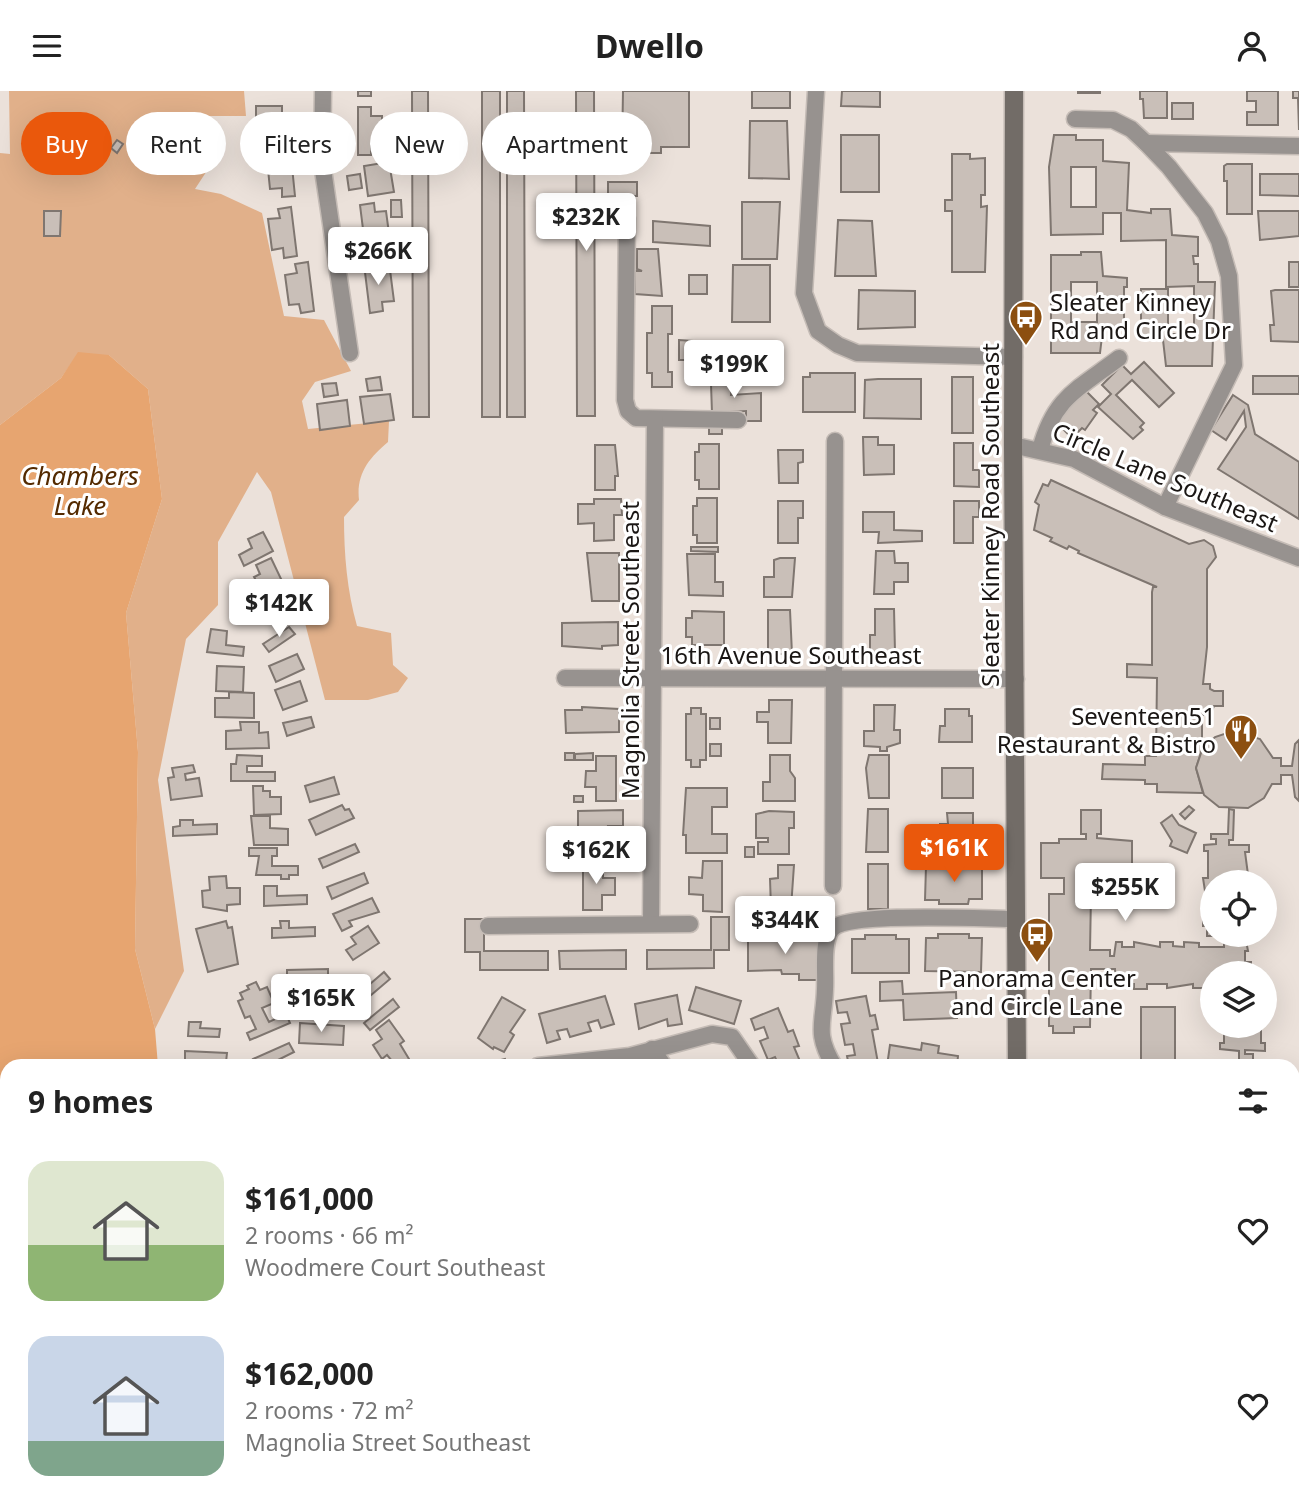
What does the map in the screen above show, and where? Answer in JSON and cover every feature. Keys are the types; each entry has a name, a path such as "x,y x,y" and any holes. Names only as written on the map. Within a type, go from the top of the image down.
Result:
{"street":[{"path":"323,91 322,163 350,353"},
{"path":"816,91 804,293 818,331 838,345 857,353 1014,356"},
{"name":"Sleater Kinney Road Southeast","path":"1014,91 1017,1059"},
{"path":"1075,119 1113,120 1131,129 1170,167 1205,213 1219,241 1229,276 1234,365 1166,507"},
{"path":"1146,143 1299,146"},
{"path":"627,218 625,400 628,411 636,418 738,420"},
{"path":"1040,450 1047,422 1060,403 1119,358"},
{"name":"Magnolia Street Southeast","path":"651,923 655,419"},
{"path":"833,886 835,441"},
{"name":"Circle Lane Southeast","path":"1013,445 1074,459 1166,507 1299,558"},
{"name":"16th Avenue Southeast","path":"565,678 1016,680"},
{"path":"830,1059 819,1025 825,996 827,936 841,922 1016,919"},
{"path":"488,926 690,924"},
{"path":"602,1059 630,1056 712,1034 732,1037 746,1059"},
{"path":"652,1049 659,1059"}],"shaded area":[{"path":"9,91 244,91 246,112 240,112 240,116 226,116 226,112 126,112 126,175 204,175 195,189 221,194 262,213 284,316 324,320 351,371 315,382 302,401 308,429 389,421 388,442 365,467 360,482 359,500 344,517 344,531 348,586 357,626 391,633 393,665 408,678 398,692 368,700 325,700 271,492 257,472 218,542 218,605 186,639 158,780 184,971 155,1029 135,949 138,752 126,613 162,499 148,389 109,355 75,358 61,378 0,425 0,153 10,154"}],"water":[{"name":"Chambers Lake","path":"78,352 109,355 148,389 162,499 126,613 138,752 135,949 155,1029 157,1059 0,1059 0,425 61,378"}],"building":[{"path":"358,91 371,91 371,96 358,96"},
{"path":"412,91 428,91 428,112 412,112"},
{"path":"482,91 500,91 500,112 482,112"},
{"path":"507,91 524,91 524,112 507,112"},
{"path":"576,91 594,91 594,112 576,112"},
{"path":"623,91 689,91 689,147 661,147 661,153 652,153 652,112 623,112"},
{"path":"752,91 790,91 790,108 752,108"},
{"path":"842,91 880,91 880,107 841,106"},
{"path":"1100,91 1100,93 1078,93"},
{"path":"1140,91 1167,91 1167,118 1144,118"},
{"path":"1247,91 1278,91 1278,125 1247,125 1247,112 1256,112 1256,101 1247,101"},
{"path":"1293,91 1299,91 1299,130 1298,98 1293,98"},
{"path":"1172,103 1193,103 1193,119 1172,119"},
{"path":"256,106 282,106 282,112 256,112"},
{"path":"358,107 371,107 370,155 358,155"},
{"path":"750,121 787,121 789,179 749,178"},
{"path":"841,135 879,135 879,192 841,192"},
{"path":"1054,135 1076,135 1076,140 1103,140 1103,161 1129,163 1127,210 1151,213 1151,209 1170,209 1172,235 1198,237 1198,256 1193,256 1194,264 1198,264 1198,282 1215,282 1212,366 1166,366 1163,340 1141,340 1141,289 1168,289 1168,334 1194,334 1194,286 1166,287 1166,240 1121,241 1121,213 1103,213 1103,234 1051,235 1049,167","holes":["1071,167 1096,167 1096,207 1071,207"]},
{"path":"117,140 123,144 117,153 112,147"},
{"path":"952,154 970,154 970,159 985,158 985,195 981,195 981,207 987,206 985,272 952,272 952,211 945,211 945,200 952,200"},
{"path":"1252,164 1252,214 1227,214 1224,166"},
{"path":"370,165 370,175 391,175 394,192 368,196 364,166"},
{"path":"360,174 362,188 349,190 347,176"},
{"path":"1260,174 1299,174 1299,196 1260,195"},
{"path":"269,175 293,175 295,196 282,197 282,188 270,189"},
{"path":"412,175 428,175 429,417 413,417"},
{"path":"482,175 500,175 500,417 482,417"},
{"path":"507,175 524,175 525,417 507,417"},
{"path":"576,175 594,175 595,416 577,416"},
{"path":"608,182 637,182 637,196 608,196"},
{"path":"391,200 401,200 402,217 391,217"},
{"path":"742,202 780,202 777,259 742,259"},
{"path":"374,203 375,212 386,211 390,241 378,243 379,252 366,253 360,205"},
{"path":"291,207 297,256 284,258 283,248 272,250 268,219 280,218 278,209"},
{"path":"44,211 61,211 60,236 44,236"},
{"path":"1258,211 1299,211 1299,236 1260,240"},
{"path":"838,220 872,221 876,276 835,276"},
{"path":"653,221 710,226 710,246 653,242"},
{"path":"637,249 658,249 662,296 635,294 635,271 642,271 637,269"},
{"path":"1081,252 1101,252 1103,276 1127,278 1127,287 1124,287 1124,328 1103,328 1100,353 1051,353 1051,255 1081,255","holes":["1071,282 1097,282 1097,322 1071,322"]},
{"path":"308,262 314,311 301,313 299,304 289,305 285,275 297,273 295,264"},
{"path":"378,262 379,271 390,270 394,301 382,302 383,311 370,313 364,264"},
{"path":"1289,262 1299,262 1299,287 1289,287"},
{"path":"733,265 770,265 770,322 732,322"},
{"path":"689,275 707,275 707,294 689,294"},
{"path":"859,290 915,291 915,327 858,329"},
{"path":"1299,290 1299,342 1271,341 1270,325 1274,325 1271,291"},
{"path":"652,306 672,306 672,334 668,334 668,372 672,372 672,387 652,387 652,373 647,373 647,333 652,333"},
{"path":"679,340 736,344 736,365 707,365 707,360 679,360"},
{"path":"1144,362 1174,393 1159,407 1132,380 1116,395 1144,423 1140,427 1143,430 1133,439 1098,407 1111,394 1102,385 1122,365 1131,374"},
{"path":"810,373 855,373 855,412 803,412 803,377 810,377"},
{"path":"714,376 732,376 731,395 761,393 761,421 746,421 746,411 712,413 711,384"},
{"path":"1253,376 1299,376 1299,394 1253,394"},
{"path":"380,377 382,390 368,391 366,379"},
{"path":"952,377 973,377 973,433 952,433"},
{"path":"921,379 921,419 864,418 865,380"},
{"path":"336,383 338,395 324,397 322,384"},
{"path":"1086,391 1099,404 1093,410 1097,413 1085,430 1082,428 1072,438 1055,421"},
{"path":"390,394 394,420 364,424 360,397"},
{"path":"1233,395 1248,405 1255,434 1299,462 1299,519 1218,469 1246,427 1244,411 1226,440 1211,430"},
{"path":"347,400 350,426 320,430 317,404"},
{"path":"709,425 722,425 722,434 709,434"},
{"path":"863,437 878,437 878,445 894,445 894,474 864,475"},
{"path":"954,443 973,443 973,470 979,470 979,487 954,486"},
{"path":"699,444 719,444 719,489 699,489 699,480 695,480 695,452 699,452"},
{"path":"595,445 615,445 618,476 615,476 615,490 595,490"},
{"path":"778,450 803,450 803,462 798,463 798,483 779,483"},
{"path":"1051,480 1189,544 1204,540 1213,546 1216,557 1207,569 1207,647 1203,684 1210,684 1210,689 1214,691 1223,691 1223,706 1214,706 1210,715 1202,715 1202,750 1196,768 1203,793 1157,792 1157,784 1145,784 1145,780 1102,779 1103,764 1145,765 1145,756 1156,756 1157,678 1127,677 1127,664 1152,665 1152,592 1153,587 1157,587 1078,553 1079,551 1069,546 1067,549 1034,530 1039,505 1035,502 1043,484 1048,486"},
{"path":"697,498 717,498 717,543 697,543 697,535 693,535 693,506 697,506"},
{"path":"594,499 621,499 622,515 614,515 614,540 594,541 594,523 578,524 578,504 594,504"},
{"path":"778,501 803,501 803,518 798,518 798,543 778,543"},
{"path":"954,501 979,501 979,517 973,517 973,543 954,543"},
{"path":"863,512 894,512 894,530 922,531 922,541 878,543 879,532 863,532"},
{"path":"263,532 273,551 244,566 239,555 252,548 248,539"},
{"path":"691,547 718,547 718,552 691,551"},
{"path":"876,551 894,551 895,563 908,563 908,582 894,582 894,594 874,594"},
{"path":"587,553 619,553 619,601 592,601"},
{"path":"687,554 715,554 715,582 723,582 723,596 689,595"},
{"path":"271,558 282,581 252,594 249,588 258,584 254,577 260,574 256,565"},
{"path":"795,558 792,597 764,597 764,577 774,577 774,560"},
{"path":"280,585 284,593 267,602 263,595"},
{"path":"280,601 285,610 261,623 254,610 267,602 270,606"},
{"path":"875,609 894,609 895,652 870,652 870,635 875,635"},
{"path":"768,610 790,610 792,654 768,654"},
{"path":"692,611 724,612 724,645 692,645 692,637 686,637 686,618 692,618"},
{"path":"618,622 618,645 602,646 602,649 562,646 562,623"},
{"path":"289,627 295,634 269,652 263,644"},
{"path":"211,629 227,631 226,645 244,647 243,656 207,652"},
{"path":"297,654 304,669 276,682 269,666"},
{"path":"217,666 244,667 243,692 216,691"},
{"path":"300,681 307,701 283,710 275,690"},
{"path":"229,692 254,693 254,718 215,717 215,698 229,698"},
{"path":"769,700 792,700 791,743 768,743 768,722 757,722 757,712 769,712"},
{"path":"874,705 895,705 894,730 900,730 900,743 887,747 887,751 880,751 880,747 864,746 864,731 874,731"},
{"path":"582,707 619,709 619,732 566,733 565,710 582,710"},
{"path":"691,708 701,708 701,714 706,714 706,760 700,760 700,767 691,767 691,760 686,760 686,714 691,714"},
{"path":"945,709 969,709 969,716 972,716 972,742 939,742 940,726 945,726"},
{"path":"311,717 314,727 287,736 283,723"},
{"path":"710,718 720,718 720,729 710,729"},
{"path":"240,722 259,722 259,733 268,732 269,748 226,749 226,731 241,730"},
{"path":"1233,731 1260,739 1273,758 1281,758 1281,766 1292,766 1295,744 1299,740 1299,801 1295,797 1292,775 1281,775 1281,784 1272,784 1264,798 1248,808 1219,807 1204,795 1196,768 1202,750 1215,737"},
{"path":"710,744 721,744 721,756 710,756"},
{"path":"565,753 574,753 574,760 565,760"},
{"path":"593,753 593,760 575,760 575,754"},
{"path":"237,755 262,756 262,766 247,766 247,772 275,772 275,781 231,781 231,764 236,764"},
{"path":"770,755 790,755 790,771 795,778 795,801 763,801 763,782 770,782"},
{"path":"869,755 889,755 889,798 869,798 866,768"},
{"path":"596,756 616,756 616,801 596,801 596,787 585,787 586,771 596,771"},
{"path":"193,765 195,772 185,774 186,780 199,778 202,796 171,800 168,778 174,777 172,768"},
{"path":"942,768 973,768 973,798 942,798"},
{"path":"334,777 339,794 310,802 305,786"},
{"path":"253,786 263,786 263,791 270,791 270,797 281,797 281,814 254,815"},
{"path":"686,788 727,788 727,807 712,807 712,834 727,834 727,853 686,853 686,835 683,835"},
{"path":"574,796 583,796 583,802 574,802"},
{"path":"342,805 345,810 349,809 354,818 316,835 309,820"},
{"path":"1189,806 1194,810 1185,819 1180,814"},
{"path":"868,809 888,809 888,852 866,852"},
{"path":"1229,809 1234,810 1233,840 1229,840 1229,845 1249,845 1249,852 1245,852 1247,870 1208,870 1208,851 1204,851 1204,845 1216,844 1216,839 1211,839 1211,834 1228,834"},
{"path":"623,810 623,826 608,826 609,834 624,834 624,852 588,852 590,829 578,829 578,811"},
{"path":"1081,810 1101,810 1101,834 1097,834 1097,838 1132,841 1132,895 1091,895 1090,950 1110,950 1110,956 1114,956 1116,942 1122,942 1122,947 1134,947 1134,942 1160,947 1160,942 1173,942 1173,946 1184,947 1184,942 1199,943 1200,947 1247,947 1248,951 1245,951 1245,961 1200,961 1200,988 1193,988 1193,984 1167,988 1167,984 1147,984 1147,989 1134,989 1134,984 1122,984 1122,988 1116,988 1115,969 1091,969 1090,1027 1074,1027 1074,1033 1053,1033 1053,1026 1049,1026 1049,894 1064,894 1064,878 1041,878 1041,843 1059,843 1059,839 1086,839 1086,834 1081,834"},
{"path":"769,811 794,812 794,828 789,828 789,854 758,854 758,842 768,842 768,838 756,838 756,814"},
{"path":"947,813 973,813 973,830 966,830 967,856 940,856 940,824 948,824"},
{"path":"1172,815 1179,825 1196,833 1187,853 1170,846 1172,841 1161,823"},
{"path":"251,816 270,816 270,828 288,829 288,845 254,845"},
{"path":"180,820 193,820 193,825 217,824 217,834 173,836 173,827 180,826"},
{"path":"355,844 359,852 323,868 319,859"},
{"path":"745,847 754,847 754,857 745,857"},
{"path":"249,848 277,848 277,856 272,856 272,866 298,866 298,875 281,879 281,875 256,875 259,856 249,856"},
{"path":"703,861 722,861 722,912 703,911 703,895 689,894 689,877 702,878"},
{"path":"583,863 603,863 603,878 615,878 615,895 602,895 602,910 583,910"},
{"path":"868,864 888,864 888,909 868,909"},
{"path":"778,865 794,865 791,908 771,908 770,879 778,878"},
{"path":"926,866 982,866 982,899 969,899 968,904 939,904 939,900 925,900"},
{"path":"364,873 368,883 332,899 327,887"},
{"path":"226,876 227,888 240,888 240,904 227,905 227,911 203,907 202,891 210,890 209,877"},
{"path":"264,886 277,886 277,896 307,895 307,904 264,906"},
{"path":"372,898 379,912 349,921 352,926 342,931 333,914"},
{"path":"711,917 729,917 729,950 714,950 714,968 647,969 647,950 711,950"},
{"path":"465,919 484,919 484,951 548,951 548,970 480,970 480,952 465,952"},
{"path":"226,921 228,928 232,927 238,964 208,972 196,929"},
{"path":"280,921 289,921 289,928 315,927 315,936 272,938 272,928 281,928"},
{"path":"368,926 379,943 353,960 346,950 356,944 351,937"},
{"path":"938,934 969,934 969,938 982,938 981,972 925,971 926,938 938,938"},
{"path":"865,935 896,935 896,939 909,939 909,973 852,973 852,939 865,939"},
{"path":"760,937 818,939 818,980 799,980 799,974 782,974 781,970 748,971 748,940 760,940"},
{"path":"626,950 626,969 560,969 559,951"},
{"path":"328,969 328,979 321,979 322,988 306,989 306,979 287,980 287,970"},
{"path":"384,972 390,979 364,1001 358,994 363,990 359,984 366,979 370,984"},
{"path":"902,981 903,994 956,992 957,1018 904,1020 903,1000 880,1001 880,982"},
{"path":"256,982 260,990 267,987 274,1003 262,1008 269,1022 286,1014 290,1023 250,1040 247,1033 256,1029 250,1016 245,1018 238,1001 243,999 240,993"},
{"path":"696,987 741,1001 734,1024 689,1010"},
{"path":"302,993 336,994 336,1012 302,1010"},
{"path":"677,995 682,1024 668,1026 667,1019 639,1029 635,1004"},
{"path":"605,996 614,1024 601,1028 598,1020 588,1023 591,1031 570,1037 567,1029 557,1031 560,1039 547,1043 539,1014"},
{"path":"866,996 870,1016 875,1015 878,1029 872,1030 877,1059 848,1059 847,1056 855,1055 853,1044 845,1045 841,1024 850,1023 847,1012 838,1013 836,1001"},
{"path":"502,997 525,1010 510,1032 514,1035 504,1052 494,1047 493,1049 478,1038"},
{"path":"393,999 399,1007 370,1030 364,1023"},
{"path":"1141,1007 1175,1007 1175,1059 1141,1059"},
{"path":"778,1008 788,1032 793,1030 799,1046 794,1047 799,1059 768,1059 760,1041 768,1038 764,1027 755,1030 751,1019"},
{"path":"389,1020 404,1041 400,1044 409,1059 390,1059 387,1055 382,1059 373,1045 382,1039 376,1030"},
{"path":"189,1022 201,1022 200,1028 220,1029 219,1037 188,1036"},
{"path":"300,1023 344,1026 343,1045 299,1043"},
{"path":"1224,1038 1261,1038 1261,1043 1265,1043 1265,1051 1245,1050 1245,1054 1253,1054 1253,1059 1239,1059 1239,1051 1220,1049 1220,1043 1224,1043"},
{"path":"289,1043 294,1052 280,1059 253,1059"},
{"path":"922,1043 939,1046 938,1053 958,1056 958,1059 888,1059 890,1045 921,1050"},
{"path":"185,1051 227,1053 226,1059 185,1059"}],"place":[{"name":"Sleater Kinney Rd and Circle Dr","path":"1026,347"},
{"name":"Seventeen51 Restaurant & Bistro","path":"1241,761"},
{"name":"Panorama Center and Circle Lane","path":"1037,964"}]}
